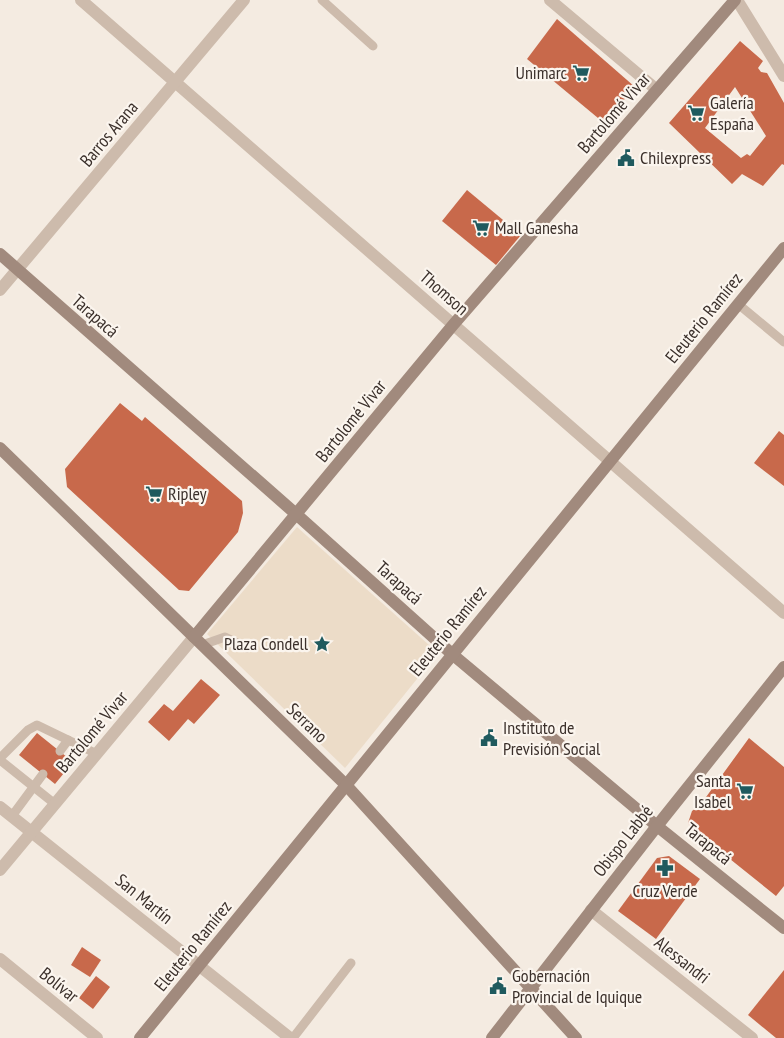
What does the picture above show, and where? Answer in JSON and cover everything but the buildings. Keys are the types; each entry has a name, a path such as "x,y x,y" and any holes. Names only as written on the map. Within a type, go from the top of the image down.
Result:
{"street":[{"name":"Thomson","path":"81,0 784,613"},
{"name":"Barros Arana","path":"0,290 244,0"},
{"path":"550,0 657,90"},
{"path":"736,0 784,76"},
{"name":"Bartolomé Vivar","path":"0,870 97,754 198,641 296,514 453,325 736,0"},
{"name":"Eleuterio Ramírez","path":"140,1038 784,248"},
{"name":"Tarapacá","path":"0,254 452,654 656,826 784,928"},
{"name":"Serrano","path":"0,448 346,785 576,1038"},
{"name":"Obispo Labbé","path":"492,1038 656,826 784,667"},
{"name":"San Martín","path":"0,806 290,1038"},
{"name":"Alessandri","path":"591,910 752,1038"},
{"name":"Bolívar","path":"0,959 97,1038"}],"lane":[{"path":"322,0 373,46"},
{"path":"738,304 784,342"},
{"path":"198,641 225,637 247,648"},
{"path":"55,804 0,759 34,726 40,726 97,754"},
{"path":"60,751 68,740"},
{"path":"12,816 43,774"},
{"path":"294,1038 351,963"}],"shaded area":[{"name":"Plaza Condell","path":"297,527 438,653 345,768 207,634"}],"place":[{"name":"Unimarc","path":"581,73"},
{"name":"Galería España","path":"696,113"},
{"name":"Chilexpress","path":"626,158"},
{"name":"Mall Ganesha","path":"481,228"},
{"name":"Ripley","path":"154,494"},
{"name":"Plaza Condell","path":"322,644"},
{"name":"Instituto de Previsión Social","path":"489,738"},
{"name":"Santa Isabel","path":"745,791"},
{"name":"Cruz Verde","path":"665,868"},
{"name":"Gobernación Provincial de Iquique","path":"498,986"}]}
